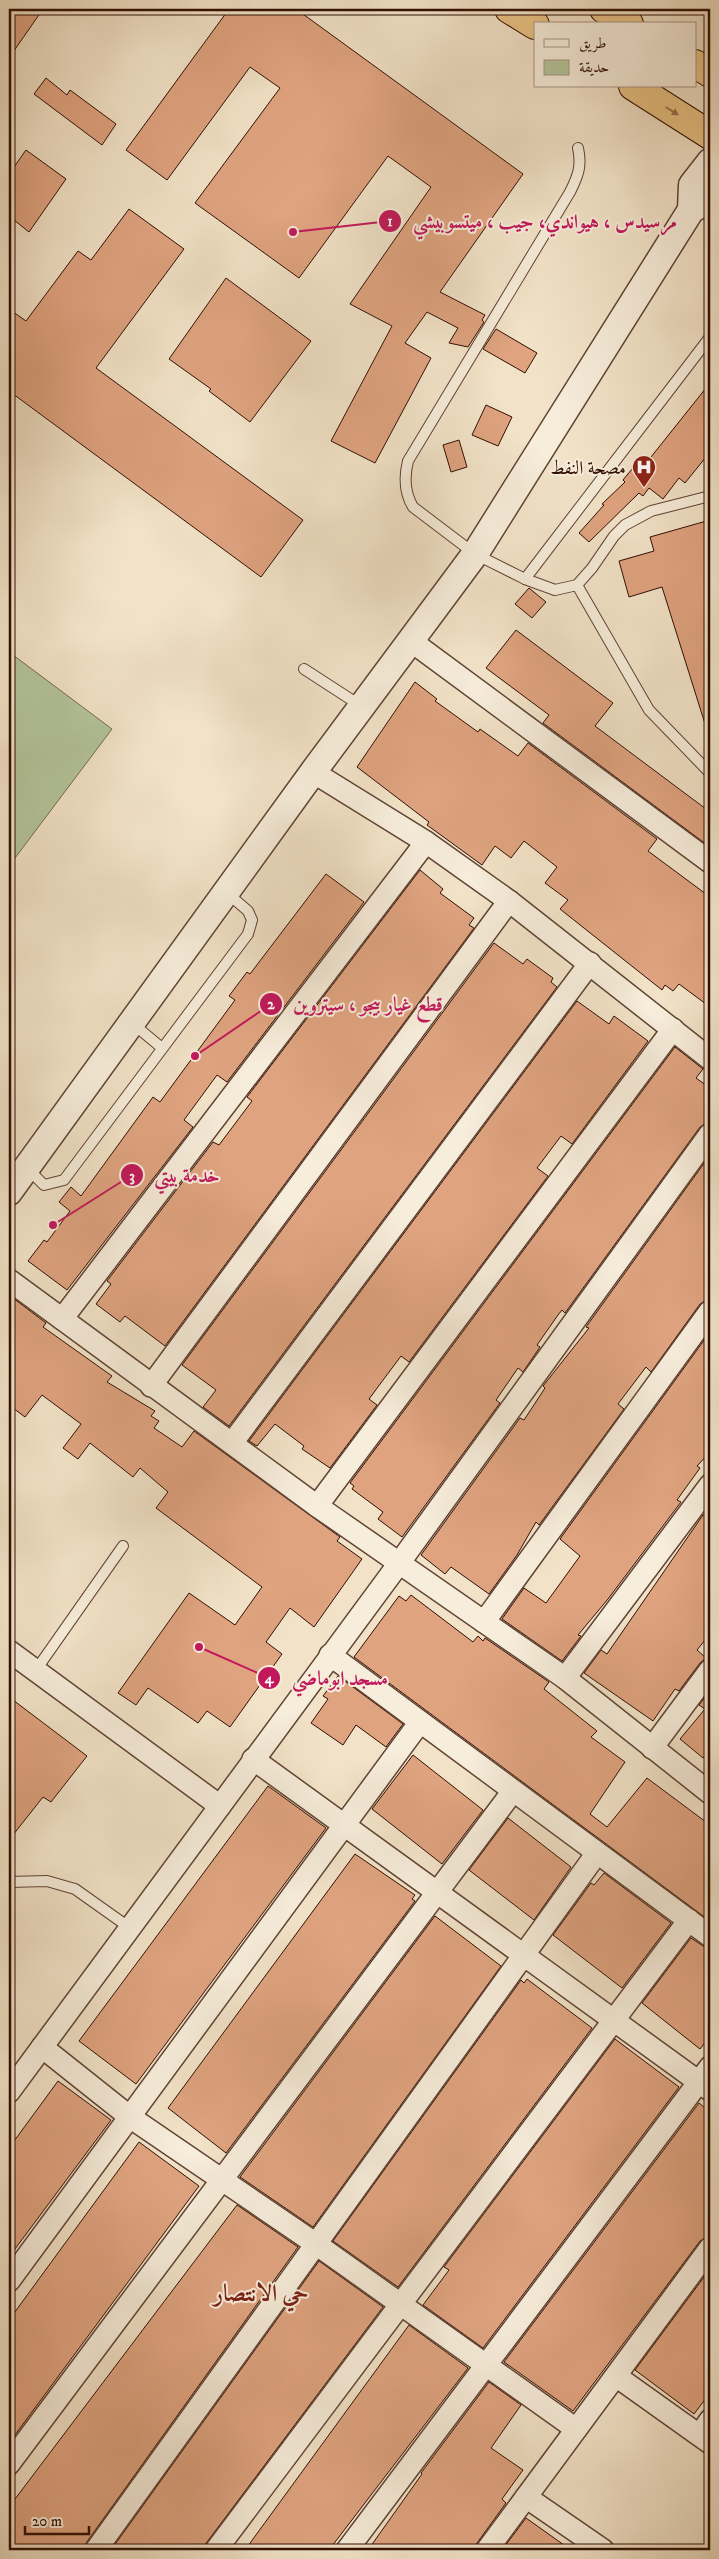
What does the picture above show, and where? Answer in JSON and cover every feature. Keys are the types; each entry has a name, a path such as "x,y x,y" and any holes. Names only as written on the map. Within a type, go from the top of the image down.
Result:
{"highway":[{"path":"509,9 534,24"},
{"path":"604,9 626,22"},
{"path":"696,65 710,73"},
{"path":"636,88 710,135"}],"street":[{"path":"9,1192 313,772 474,554 701,204 692,185 710,162"},
{"path":"411,641 710,862"},
{"path":"313,772 426,842 509,901 710,1059"},
{"path":"62,1319 426,842"},
{"path":"151,1386 509,901"},
{"path":"232,1443 590,963"},
{"path":"317,1506 673,1029"},
{"path":"9,2092 400,1562 710,1134"},
{"path":"9,1280 317,1506 566,1678 652,1748 710,1792"},
{"path":"484,1622 710,1311"},
{"path":"566,1678 710,1484"},
{"path":"9,1651 220,1806"},
{"path":"330,1655 710,1936"},
{"path":"652,1748 710,1670"},
{"path":"9,2281 420,1722"},
{"path":"253,1759 614,2020 707,2080 347,2550"},
{"path":"9,2464 513,1791"},
{"path":"96,2550 597,1852"},
{"path":"216,2550 689,1920"},
{"path":"42,2047 130,2117 221,2181 316,2244 576,2429"},
{"path":"487,2550 710,2248"},
{"path":"616,2376 707,2433"},
{"path":"526,2497 603,2550"}],"lane":[{"path":"578,148 581,163 580,174 408,460 405,474 406,496 413,507 474,554 525,579 555,590 577,585 592,568 614,536 625,525 651,511 710,496"},
{"path":"525,579 710,337"},
{"path":"577,585 649,710 710,773"},
{"path":"304,668 362,707"},
{"path":"26,1168 44,1185 64,1180 248,934 252,920 248,911 226,892"},
{"path":"131,1022 162,1048"},
{"path":"36,1670 123,1546"},
{"path":"9,1882 47,1881 75,1889 130,1928"}],"green space":[{"path":"9,652 112,729 9,866"}],"building":[{"path":"9,9 43,9 9,58"},
{"path":"229,9 296,9 523,174 440,292 485,315 482,320 484,322 468,347 449,343 458,328 427,312 405,343 431,358 375,463 331,441 392,326 350,304 431,187 388,156 299,278 195,203 280,88 250,67 167,180 126,150"},
{"path":"46,78 67,95 70,90 116,124 102,145 34,94"},
{"path":"26,150 66,179 29,232 9,216 9,174"},
{"path":"129,209 184,249 96,368 303,520 261,577 9,391 9,309 26,321 78,251 91,260"},
{"path":"226,278 311,341 250,422 209,391 211,389 169,359"},
{"path":"496,329 537,353 525,373 483,349"},
{"path":"710,383 710,452 685,483 679,478 663,499 649,488 643,496 639,493 589,542 579,533 604,505 602,504 625,482 623,480 641,458 647,462"},
{"path":"486,405 512,417 498,446 472,435"},
{"path":"459,440 467,467 451,472 443,445"},
{"path":"710,520 710,727 706,727 662,587 629,597 619,561 654,551 650,537"},
{"path":"529,588 546,602 532,618 515,604"},
{"path":"516,630 613,703 595,726 710,812 710,847 543,723 549,715 486,668"},
{"path":"415,682 437,699 435,701 478,732 480,729 518,756 528,743 657,839 648,851 710,897 710,1007 679,984 673,991 665,985 662,990 560,909 568,900 545,883 557,867 524,841 511,858 495,846 482,865 427,825 429,822 357,767"},
{"path":"420,870 443,889 440,893 474,918 469,925 474,928 165,1346 125,1316 120,1322 96,1304 111,1284 107,1281 213,1142 219,1145 252,1101 247,1097"},
{"path":"326,874 364,902 227,1082 217,1075 184,1120 193,1127 67,1290 28,1261 44,1240 47,1242 70,1211 59,1202 71,1187 81,1196 153,1097 160,1102 235,1000 229,996 247,972 250,974"},
{"path":"494,943 523,964 527,959 553,978 551,982 557,987 229,1426 203,1407 216,1390 182,1365"},
{"path":"577,1001 609,1024 614,1016 648,1041 572,1144 561,1136 537,1168 548,1176 409,1362 401,1356 369,1399 377,1405 330,1468 302,1449 304,1446 275,1424 257,1446 249,1441"},
{"path":"675,1047 703,1069 696,1078 710,1088 710,1122 700,1127 565,1313 562,1310 558,1315 537,1345 540,1347 523,1372 518,1368 496,1400 500,1403 402,1537 378,1519 383,1512 352,1489 354,1486 350,1483"},
{"path":"710,1155 710,1299 700,1304 651,1372 646,1367 618,1404 624,1409 539,1525 536,1522 517,1555 489,1594 451,1567 445,1574 421,1555 520,1418 524,1420 545,1388 543,1386 589,1328 586,1327"},
{"path":"9,1295 46,1323 43,1327 112,1376 107,1382 155,1411 151,1416 159,1421 154,1428 182,1447 194,1431 340,1537 337,1541 362,1559 314,1627 290,1608 266,1642 282,1654 230,1727 207,1711 198,1723 148,1688 136,1705 118,1693 189,1593 235,1625 262,1587 156,1508 168,1492 140,1468 133,1477 90,1443 78,1459 63,1448 81,1424 42,1395 25,1417 9,1405"},
{"path":"710,1332 710,1452 697,1466 700,1468 677,1500 681,1502 608,1599 578,1635 581,1636 562,1661 502,1619 524,1588 546,1603 580,1556 560,1539"},
{"path":"703,1515 710,1520 710,1634 697,1650 706,1658 679,1691 675,1689 653,1721 584,1673 601,1650 607,1654"},
{"path":"411,1595 473,1642 478,1636 483,1641 485,1638 549,1682 544,1689 597,1731 591,1737 625,1762 590,1814 607,1827 647,1778 710,1825 710,1921 354,1657 399,1596 406,1601"},
{"path":"338,1676 403,1724 386,1747 356,1725 343,1745 311,1723 328,1699 323,1696"},
{"path":"710,1691 710,1749 703,1758 680,1739 705,1709 699,1705"},
{"path":"9,1697 87,1756 51,1802 43,1797 9,1840"},
{"path":"413,1755 483,1810 442,1864 372,1809"},
{"path":"268,1786 326,1828 136,2084 79,2041"},
{"path":"508,1818 571,1867 534,1920 469,1870"},
{"path":"355,1854 415,1895 412,1899 415,1901 226,2153 168,2108"},
{"path":"604,1873 671,1923 622,1988 553,1935 591,1883 594,1885"},
{"path":"435,1916 501,1966 313,2227 240,2177"},
{"path":"691,1938 710,1948 710,2036 700,2049 642,2003"},
{"path":"527,1979 592,2028 398,2287 333,2241 521,1980 524,1983"},
{"path":"615,2039 679,2087 483,2348 423,2305 449,2270 444,2267"},
{"path":"58,2081 111,2120 9,2257 9,2148"},
{"path":"699,2103 710,2112 710,2236 700,2241 573,2411 504,2362"},
{"path":"139,2142 199,2186 9,2443 9,2320"},
{"path":"237,2205 298,2247 86,2543 84,2550 9,2550 9,2507"},
{"path":"319,2261 383,2307 201,2550 111,2550"},
{"path":"710,2269 710,2393 694,2414 635,2370"},
{"path":"409,2325 468,2368 329,2550 245,2550"},
{"path":"489,2382 521,2405 491,2448 523,2470 502,2499 506,2503 477,2543 475,2550 368,2550 421,2473"},
{"path":"526,2518 571,2550 502,2550"}],"place":[{"name":"مرسيدس ، هيواندي، جيب ، ميتسوبيشي","path":"293,232"},
{"name":"مصحة النفط","path":"644,488"},
{"name":"قطع غيار بيجو ، سيتروين","path":"195,1056"},
{"name":"خدمة بيتي","path":"53,1225"},
{"name":"مسجد ابوماضي","path":"199,1647"}],"district":[{"name":"حي الانتصار","path":"261,2293"}]}
